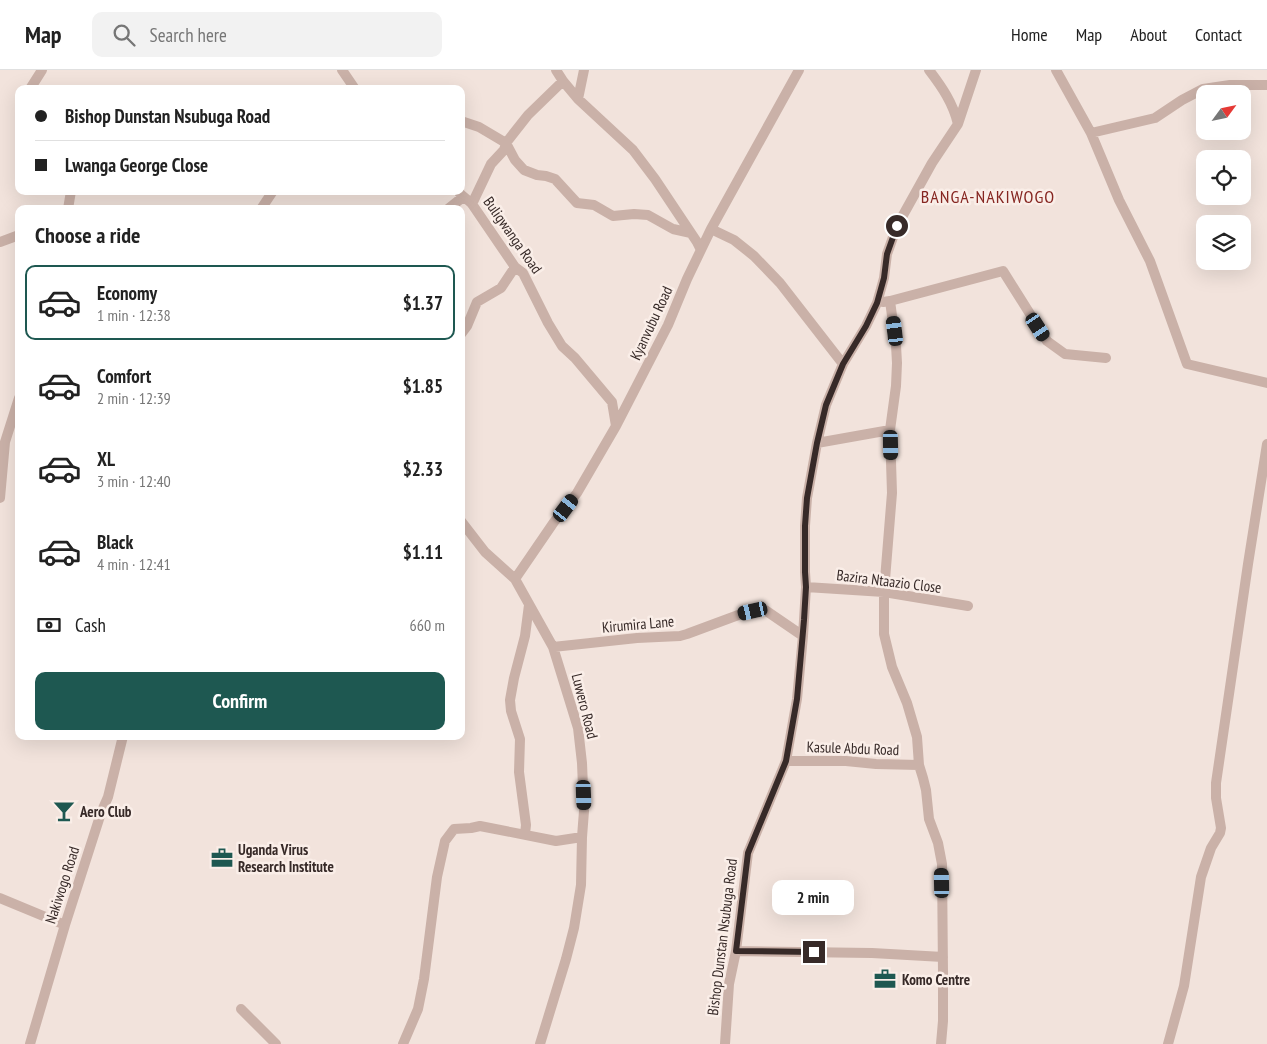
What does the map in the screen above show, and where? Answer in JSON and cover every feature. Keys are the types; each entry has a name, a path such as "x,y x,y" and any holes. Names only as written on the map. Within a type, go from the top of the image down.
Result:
{"street":[{"path":"33,85 42,70"},
{"path":"342,70 352,85"},
{"path":"556,70 578,99 633,150 655,179 701,250"},
{"path":"578,99 584,70"},
{"name":"Kyanvubu Road","path":"515,579 576,493 616,426 668,326 687,279 711,229 798,70"},
{"path":"929,70 954,109 958,124"},
{"name":"Bishop Dunstan Nsubuga Road","path":"725,1044 729,984 736,951 748,853 786,761 797,699 804,636 807,498 826,405 843,364 866,326 877,303 884,278 887,254 897,226 932,163 958,124 976,70"},
{"path":"1056,70 1091,133 1119,200 1150,261 1187,364 1267,383"},
{"path":"472,204 491,164 504,150 506,143 528,115 563,81"},
{"path":"1091,133 1155,118 1203,89 1230,85 1267,85"},
{"path":"465,122 479,127 506,143 515,160 524,170 556,179 578,203 594,206 612,216 648,215 673,229 691,233"},
{"path":"451,205 459,195"},
{"name":"Buligwanga Road","path":"461,195 472,204 515,267 523,273 548,323 562,346 590,375 612,402 616,426"},
{"path":"711,229 734,240 754,256 780,283 843,364"},
{"path":"0,242 15,236"},
{"path":"465,329 477,302 501,288 515,267"},
{"path":"877,303 1003,271 1047,341 1065,354 1106,358"},
{"path":"890,301 897,363 890,430 892,493 884,592 884,634 892,667 907,703 915,729 919,765 929,819 938,844 942,864 943,1021 941,1044"},
{"path":"0,498 4,442 15,410"},
{"path":"817,443 890,430"},
{"path":"1168,1044 1184,986 1202,872 1221,828 1216,798 1216,783 1267,444"},
{"name":"Luwero Road","path":"465,526 485,552 515,579 554,647 578,728 584,811 582,885 566,959 540,1044"},
{"name":"Bazira Ntaazio Close","path":"806,587 884,592 968,606"},
{"path":"524,834 526,825 519,772 520,739 511,711 510,700 525,636 529,605"},
{"name":"Kirumira Lane","path":"554,647 637,638 680,636 741,614 765,610 804,636"},
{"name":"Nakiwogo Road","path":"30,1044 65,925 101,813 108,797 122,740"},
{"name":"Kasule Abdu Road","path":"786,761 846,761 919,765"},
{"path":"403,1044 418,1009 424,979 437,877 445,841 454,829 480,826 556,841 582,837"},
{"path":"0,898 65,925"},
{"path":"736,951 872,953 943,957"},
{"path":"241,1009 276,1044"}],"place":[{"name":"Aero Club","path":"64,811"},
{"name":"Uganda Virus Research Institute","path":"222,858"},
{"name":"Komo Centre","path":"885,979"}],"district":[{"name":"BANGA-NAKIWOGO","path":"988,196"}],"route":[{"path":"814,952 736,951 748,853 786,761 797,699 804,636 807,498 817,443 826,405 843,364 866,326 877,303 884,278 887,254 897,226"}]}
